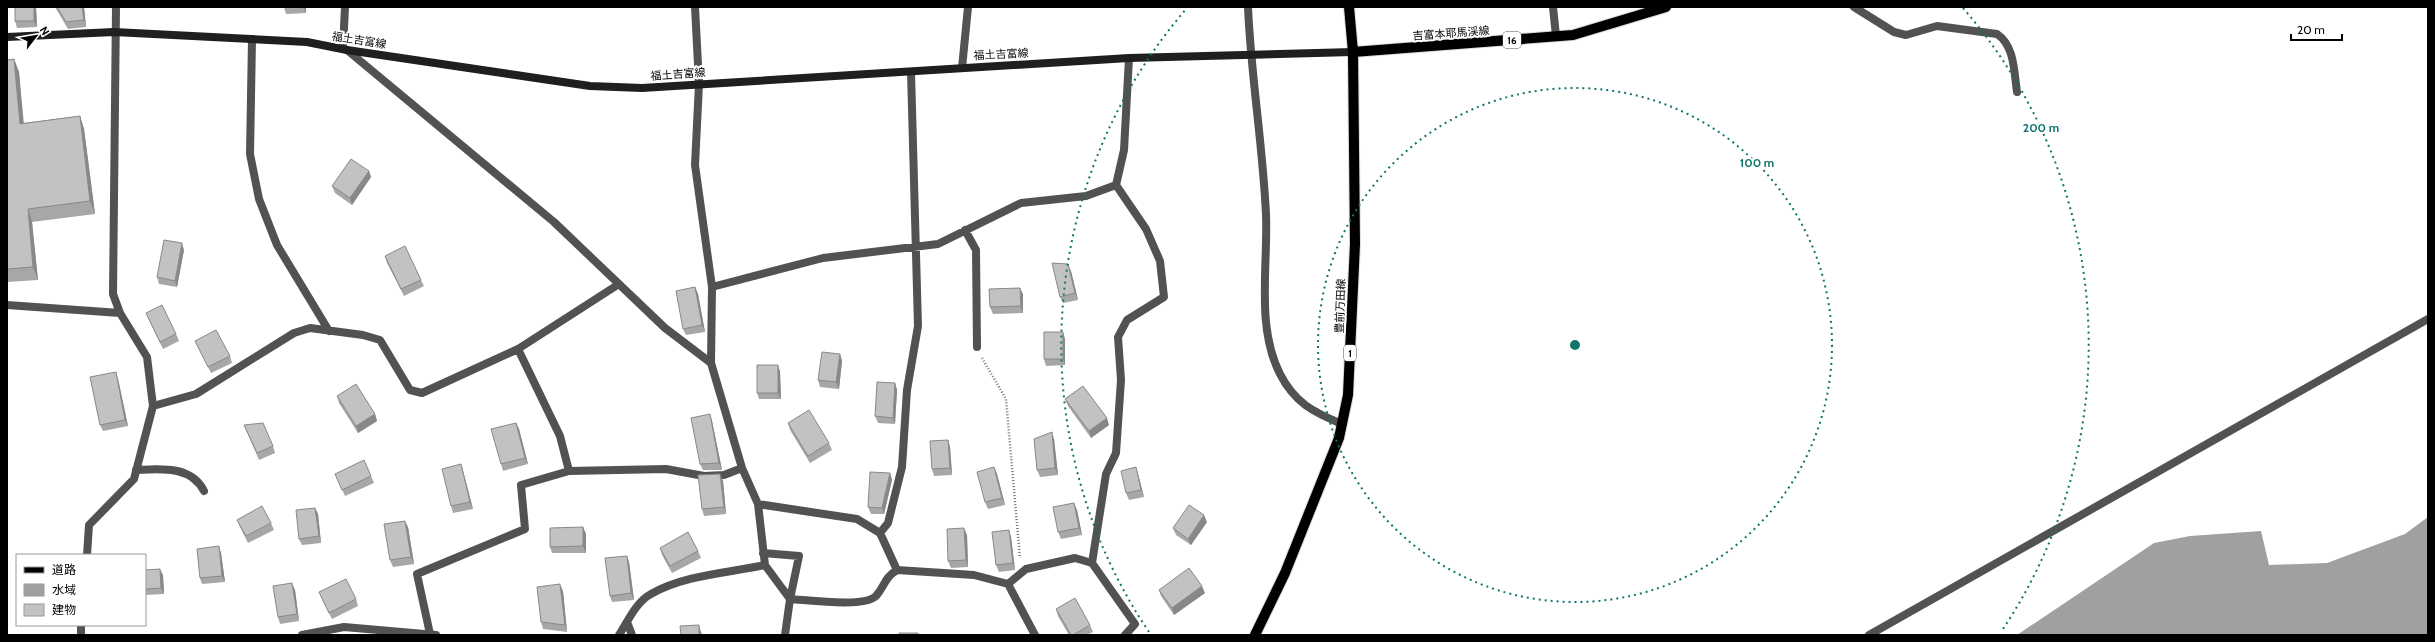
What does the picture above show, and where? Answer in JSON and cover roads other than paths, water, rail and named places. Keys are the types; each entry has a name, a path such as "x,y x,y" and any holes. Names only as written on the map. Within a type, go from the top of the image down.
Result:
{"main road":[{"name":"豊前万田線","path":"1255,635 1285,573 1339,438 1348,395 1355,244 1353,52 1349,7"},
{"name":"吉富本耶馬渓線","path":"1353,52 1573,35 1666,7"},
{"name":"福土吉富線","path":"7,37 114,32 307,42 345,50 590,86 642,88 1130,58 1250,56 1353,52"}],"street":[{"path":"87,554 89,525 134,479 153,406 147,357 120,313 113,294 114,32 116,7"},
{"path":"345,7 345,50 554,222 665,328 710,363"},
{"path":"695,7 699,84 695,165 712,287 710,363 742,468 758,504 765,565 790,599"},
{"path":"962,68 968,7"},
{"path":"1248,7 1250,56 1266,215 1266,321 1271,347 1280,374 1295,396 1312,412 1342,424"},
{"path":"1553,7 1556,36"},
{"path":"1854,7 1894,32 1906,35 1937,26 1997,34 2005,40 2011,53 2017,92"},
{"path":"252,39 250,154 259,199 277,245 329,330"},
{"path":"1092,563 1106,474 1116,453 1121,380 1118,337 1128,320 1164,297 1160,261 1146,229 1116,185 1124,150 1130,58"},
{"path":"880,533 888,522 902,467 907,390 918,326 911,72"},
{"path":"712,287 823,258 938,244 1021,203 1086,196 1116,185"},
{"path":"965,230 976,250 977,347"},
{"path":"153,406 196,394 294,333 310,328 363,335 380,340 410,390 422,393 518,349 619,284"},
{"path":"7,305 120,313"},
{"path":"1869,635 2428,319"},
{"path":"518,349 560,436 569,471"},
{"path":"302,635 344,627 433,635 417,574 525,529 521,485 569,471 666,469 704,476 724,475 742,468"},
{"path":"136,470 170,469 187,474 199,482 204,491"},
{"path":"758,504 857,519 880,533 897,570"},
{"path":"763,553 799,556 790,599 785,635"},
{"path":"1008,584 1026,569 1075,558 1092,563 1135,624 1125,635"},
{"path":"619,635 636,608 650,594 686,581 765,565"},
{"path":"790,599 861,603 875,597 887,576 897,570 974,575 1008,584 1035,635"},
{"path":"627,622 632,635"}],"water":[{"path":"2428,517 2428,635 2017,635 2154,543 2190,536 2261,531 2269,565 2327,563 2405,534"}]}
